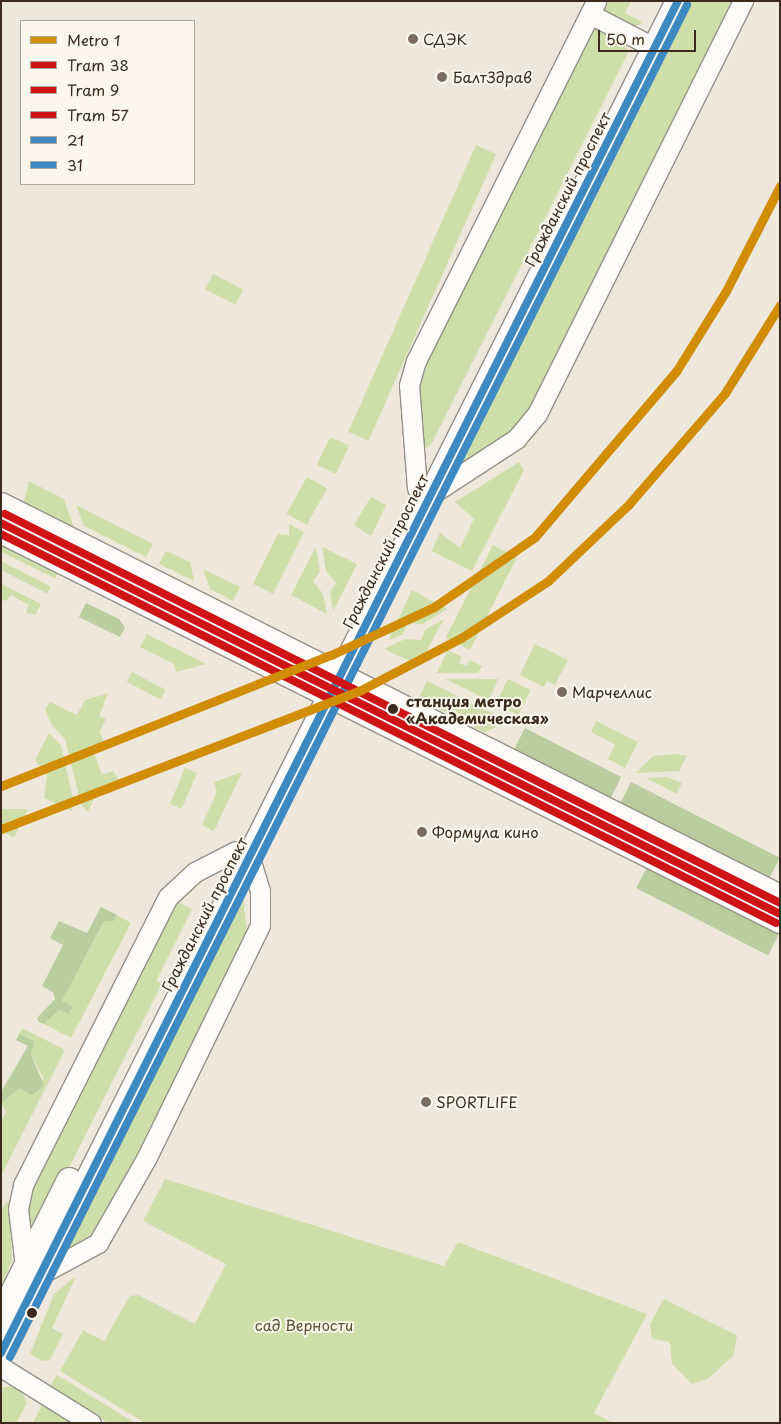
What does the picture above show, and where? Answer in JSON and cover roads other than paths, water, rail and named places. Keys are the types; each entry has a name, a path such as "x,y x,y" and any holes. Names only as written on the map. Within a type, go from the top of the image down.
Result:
{"main road":[{"name":"Гражданский проспект","path":"648,45 662,1"},
{"name":"Гражданский проспект","path":"1,1353 33,1270 648,45 678,1"},
{"path":"1,505 329,682 780,921"},
{"path":"1,531 329,682 780,897"},
{"name":"Гражданский проспект","path":"1,1316 33,1270"}],"street":[{"path":"648,45 593,7 416,362 409,385 423,492 516,439 537,414 743,1"},
{"path":"242,854 260,891 260,925 159,1132 98,1243 33,1270 18,1209 23,1185 168,897 195,872 242,854"},
{"path":"1,1367 91,1423"}],"metro line":[{"name":"1","path":"1,786 331,655 434,607 535,537 677,370 726,291 780,186"},
{"name":"1","path":"1,829 361,690 461,638 548,581 629,504 725,393 780,305"}],"tram line":[{"name":"57","path":"5,514 780,903"},
{"name":"38","path":"1,523 780,914"},
{"name":"9","path":"1,534 776,923"}],"place":[{"name":"СДЭК","path":"413,39"},
{"name":"БалтЗдрав","path":"442,77"},
{"name":"Марчеллис","path":"562,692"},
{"name":"станция метро «Академическая»","path":"393,709"},
{"name":"Формула кино","path":"422,832"},
{"name":"SPORTLIFE","path":"426,1102"}],"park label":[{"name":"сад Верности","path":"304,1325"}]}
